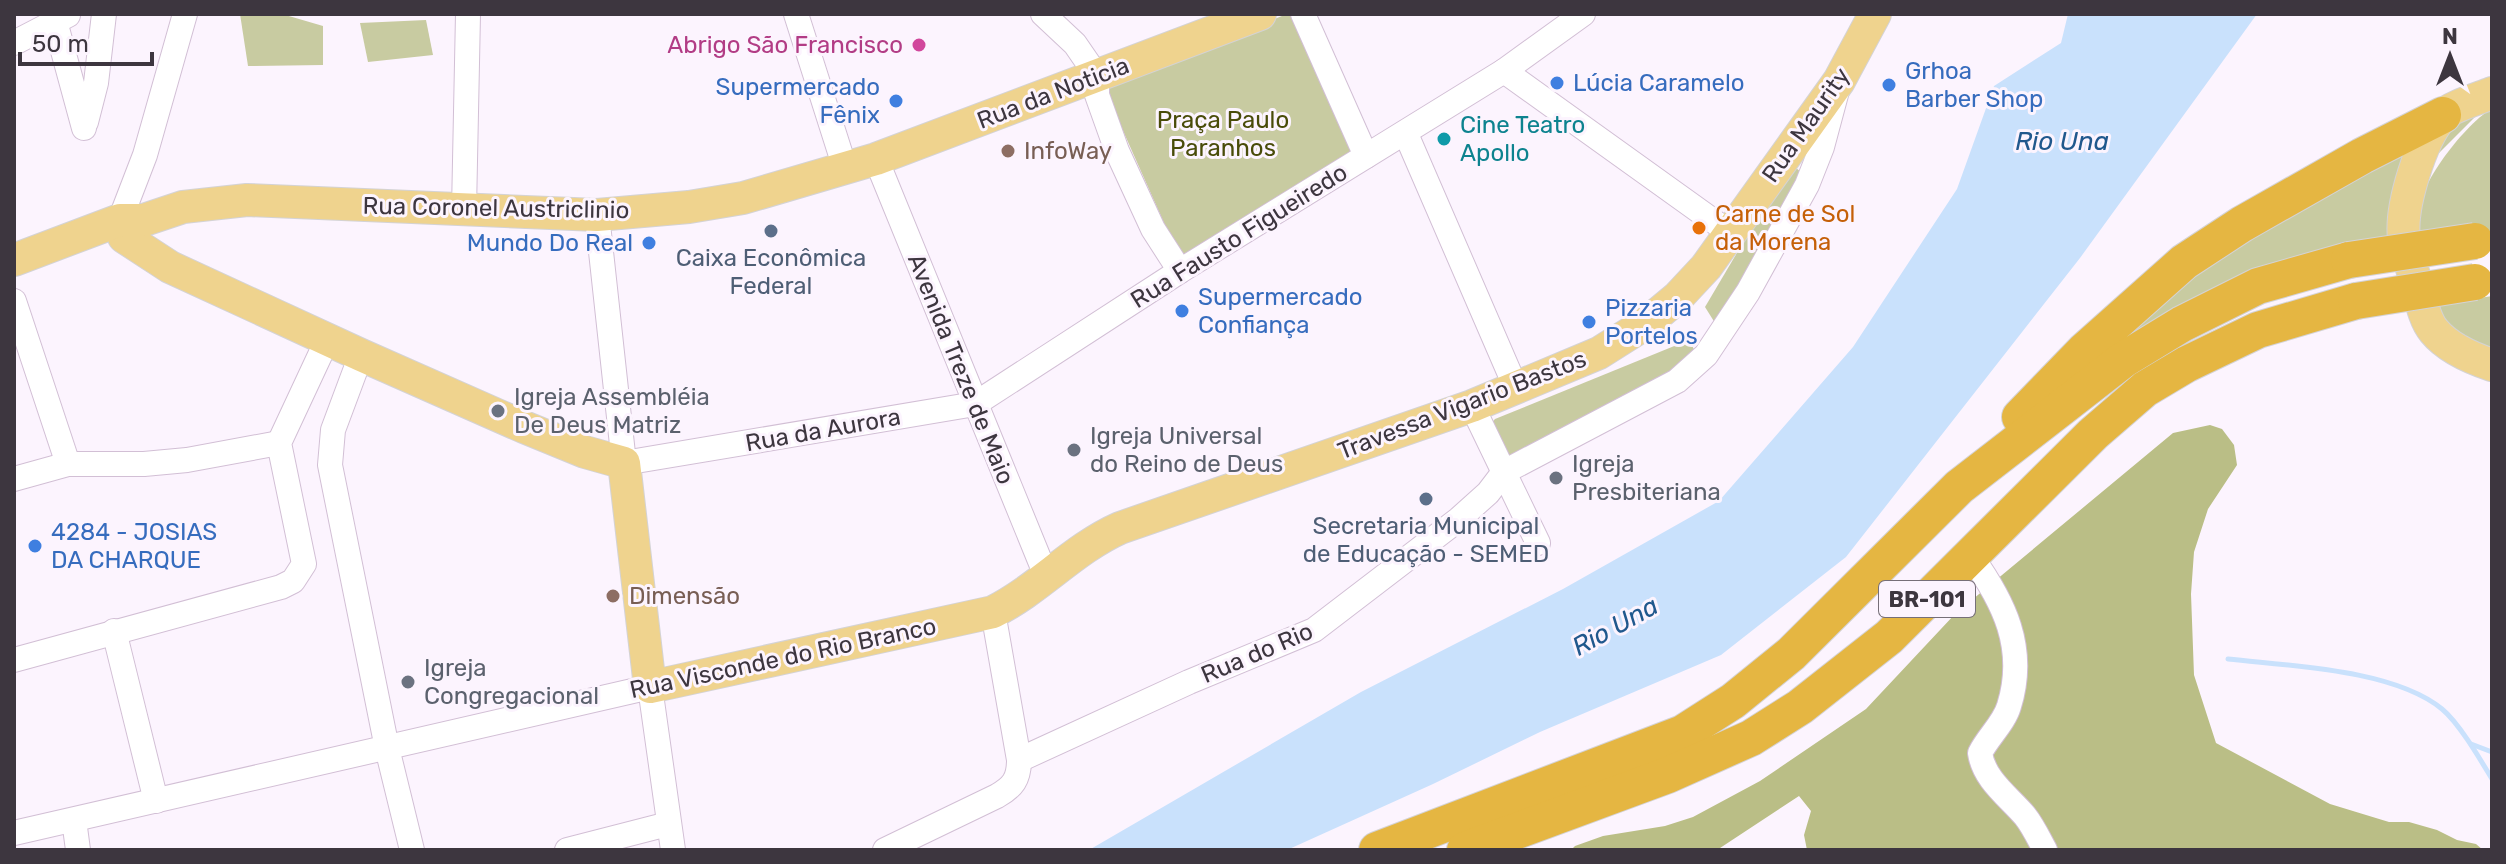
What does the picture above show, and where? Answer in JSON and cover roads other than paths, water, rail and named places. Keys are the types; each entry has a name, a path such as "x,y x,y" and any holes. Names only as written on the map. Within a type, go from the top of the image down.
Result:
{"highway":[{"path":"1959,487 2031,404 2084,351 2184,262 2242,224 2362,156 2443,115"},
{"name":"BR-101","path":"1377,850 1683,733 1733,701 1791,654 1959,487 2123,360 2182,324 2258,286 2349,260 2484,239"},
{"name":"BR-101","path":"1465,850 1668,775 1751,738 1800,707 1889,637 2093,434 2145,389 2187,364 2258,330 2356,301 2484,280"}],"main road":[{"name":"Rua da Noticia","path":"845,168 1260,14"},
{"name":"Rua Maurity","path":"1730,233 1839,81 1875,14"},
{"path":"2492,93 2443,115 2424,149 2409,186 2404,212 2404,238 2432,329 2463,353 2492,365"},
{"name":"Rua Coronel Austriclinio","path":"129,226 183,207 247,200 597,215 689,207 743,198 845,168"},
{"path":"14,260 129,226"},
{"path":"14,284 129,226"},
{"path":"129,226 170,267 524,427 585,452 624,463 650,687"},
{"name":"Travessa Vigario Bastos","path":"1291,469 1472,406 1599,353 1648,322 1678,297 1706,267 1730,233"},
{"name":"Rua Visconde do Rio Branco","path":"650,687 993,612 1018,600 1097,538 1291,469"}],"street":[{"path":"14,43 59,17 84,128 96,83 104,14"},
{"path":"129,226 185,14"},
{"path":"464,210 468,14"},
{"path":"796,14 845,168"},
{"path":"1043,14 1075,44 1097,76 1097,95 1117,151 1153,229 1180,271"},
{"path":"1303,14 1366,156"},
{"name":"Rua Fausto Figueiredo","path":"975,404 1180,271 1406,134 1504,71 1583,14"},
{"path":"1504,71 1730,233"},
{"path":"1504,472 1677,381 1706,355 1748,292 1807,185 1822,147 1839,81"},
{"path":"1406,134 1516,388"},
{"name":"Avenida Treze de Maio","path":"876,159 1047,578"},
{"path":"597,215 624,463"},
{"path":"14,301 68,464"},
{"path":"14,660 281,587 293,581 304,564 279,443 328,338"},
{"path":"361,355 333,430 330,465 387,748 412,850"},
{"name":"Rua da Aurora","path":"624,463 975,404"},
{"path":"1472,406 1538,543"},
{"path":"14,479 68,464 172,461 279,443"},
{"name":"Rua do Rio","path":"1019,760 1189,682 1314,630 1459,519 1488,493 1504,472"},
{"path":"1971,556 2008,616 2017,667 2009,707 1980,753 1982,763 1991,779 2026,817 2045,850"},
{"path":"885,850 1010,789 1019,773 993,612"},
{"path":"114,631 156,801"},
{"path":"650,687 673,850"},
{"name":"Rua Visconde do Rio Branco","path":"14,833 650,687"},
{"path":"74,820 78,850"},
{"path":"567,850 668,824"}],"water":[{"name":"Rio Una","path":"2068,14 2257,14 2080,258 1846,557 1721,655 1540,732 1287,850 1089,850 1361,692 1563,589 1719,501 1853,347 1957,189 1994,86 2061,43"}],"waterway":[{"path":"2228,659 2310,667 2369,677 2421,696 2442,709 2455,723 2492,779"},
{"path":"2471,744 2492,752"}],"place":[{"name":"Abrigo São Francisco","path":"919,45"},
{"name":"Lúcia Caramelo","path":"1557,83"},
{"name":"Grhoa Barber Shop","path":"1889,85"},
{"name":"Supermercado Fênix","path":"896,101"},
{"name":"Cine Teatro Apollo","path":"1444,139"},
{"name":"InfoWay","path":"1008,151"},
{"name":"Carne de Sol da Morena","path":"1699,228"},
{"name":"Caixa Econômica Federal","path":"771,231"},
{"name":"Mundo Do Real","path":"649,243"},
{"name":"Supermercado Confiança","path":"1182,311"},
{"name":"Pizzaria Portelos","path":"1589,322"},
{"name":"Igreja Assembléia De Deus Matriz","path":"498,411"},
{"name":"Igreja Universal do Reino de Deus","path":"1074,450"},
{"name":"Igreja Presbiteriana","path":"1556,478"},
{"name":"Secretaria Municipal de Educação - SEMED","path":"1426,499"},
{"name":"4284 - JOSIAS DA CHARQUE","path":"35,546"},
{"name":"Dimensão","path":"613,596"},
{"name":"Igreja Congregacional","path":"408,682"}],"park label":[{"name":"Praça Paulo Paranhos","path":"1223,134"}]}
